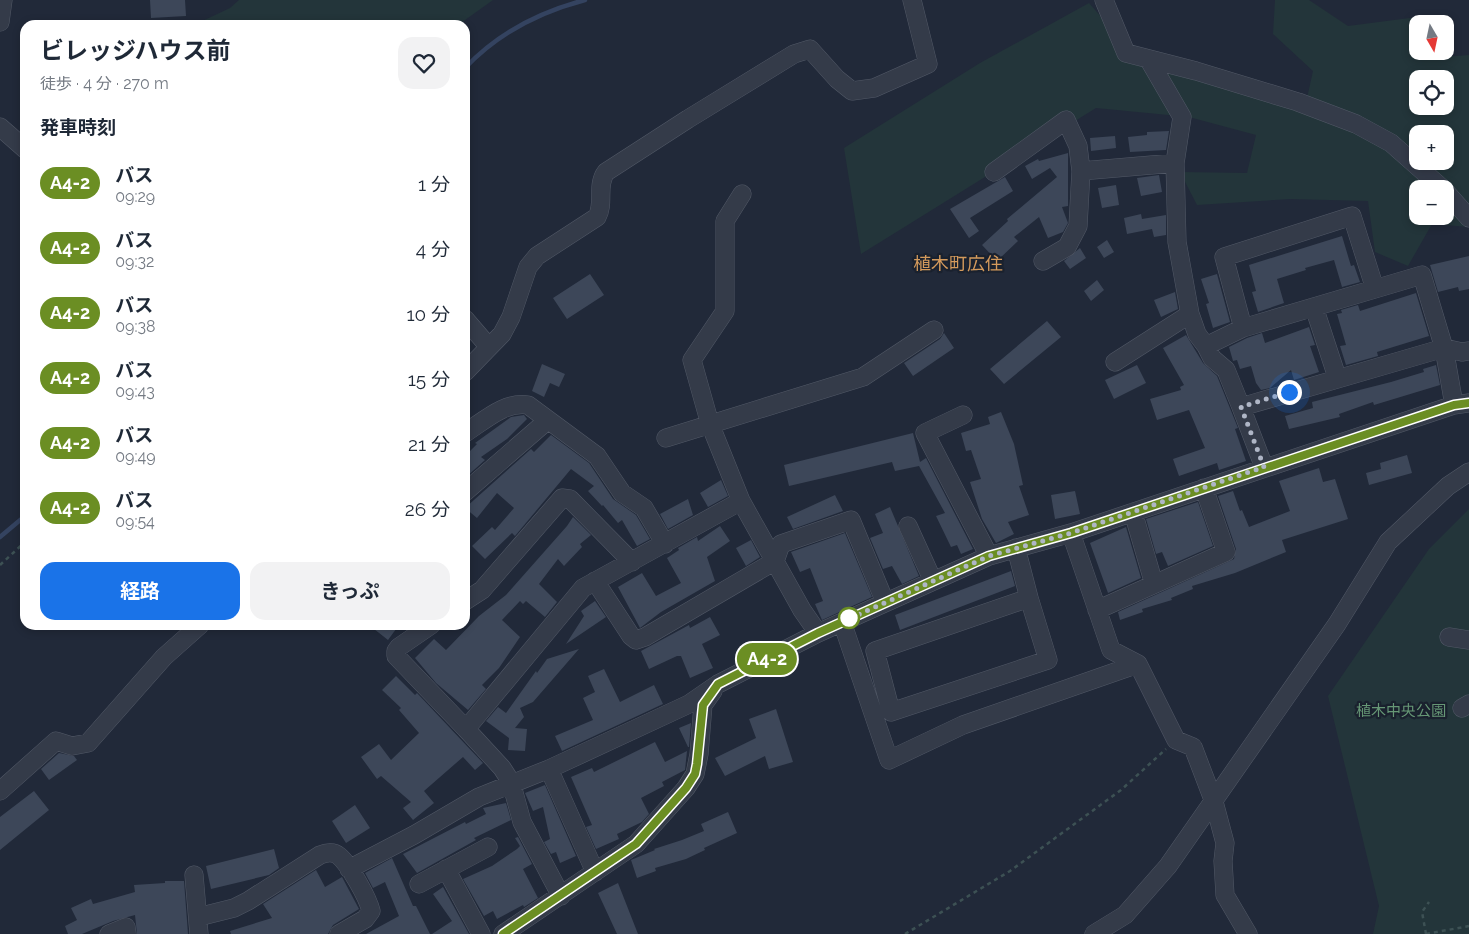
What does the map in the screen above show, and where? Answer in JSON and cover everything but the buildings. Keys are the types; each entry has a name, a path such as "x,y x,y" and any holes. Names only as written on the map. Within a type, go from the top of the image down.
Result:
{"street":[{"path":"0,22 3,0"},
{"path":"470,367 502,334 511,317 528,267 537,256 597,217 601,210 601,178 606,172 688,119 810,49 837,79 852,91 874,88 928,64 912,0"},
{"path":"1104,0 1126,53 1196,71 1298,102 1356,124 1391,143 1433,180"},
{"path":"1149,60 1182,117 1175,163 1178,242 1190,314 1197,334 1212,358 1226,370 1264,467"},
{"path":"994,172 1066,120 1078,146 1081,171 1078,226 1067,247 1043,261"},
{"path":"0,127 20,145"},
{"path":"1081,171 1175,163"},
{"path":"742,194 725,221 725,311 692,360 710,424 741,501 802,610 818,633"},
{"path":"1454,201 1469,218"},
{"path":"1242,328 1224,257 1352,216 1375,289"},
{"path":"348,869 414,835 479,797 511,782 549,768 690,704 718,684 818,633 989,556 1071,533 1264,467 1461,404 1422,275 1242,328 1206,346"},
{"path":"1314,307 1337,377"},
{"path":"1116,362 1190,314"},
{"path":"470,325 489,347"},
{"path":"666,438 863,377 934,330"},
{"path":"1241,407 1337,377 1444,348 1462,352 1469,351"},
{"path":"470,430 508,406 528,405 597,456 622,493 644,508 665,544"},
{"path":"963,415 926,433 989,556"},
{"path":"470,488 548,420"},
{"path":"1094,934 1125,914 1168,866 1337,624 1388,542 1448,486 1469,472"},
{"path":"1097,610 1226,552 1204,488"},
{"path":"470,598 482,590 562,498 570,499 632,562"},
{"path":"466,729 583,588 741,501"},
{"path":"1133,512 1154,584"},
{"path":"595,581 631,636 636,640 775,561 781,544 851,520 885,602"},
{"path":"908,526 933,581"},
{"path":"1071,533 1111,650 1138,664 1176,740 1193,747 1214,802 1225,843 1223,861 1224,895 1248,934"},
{"path":"1016,548 1048,660 891,712 875,652 1029,598"},
{"path":"842,622 889,760 963,725 1138,664"},
{"path":"0,791 56,741 72,746 88,743 164,657 194,630"},
{"path":"423,630 399,647 396,651 396,656 502,768 511,782 522,822 561,896"},
{"path":"1449,638 1469,640"},
{"path":"503,934 636,844 686,788 695,774 699,754 703,705 718,684"},
{"path":"549,768 595,872"},
{"path":"419,884 488,847"},
{"path":"194,875 198,925 248,901 325,853 340,856 371,911 365,919 339,934"},
{"path":"446,869 481,934"},
{"path":"109,934 126,927 127,934"}],"path":[{"path":"0,565 20,547"},
{"path":"905,934 1010,871 1121,790 1176,740"},
{"path":"1429,902 1422,912 1426,934 1469,926"}],"green space":[{"path":"239,0 493,0 465,20 205,20 230,8"},
{"path":"1275,0 1309,0 1348,26 1409,18 1409,60 1454,60 1454,56 1469,55 1469,227 1444,225 1454,225 1454,180 1409,180 1409,225 1431,225 1408,266 1375,252 1368,201 1290,199 1197,205 1180,172 1247,173 1256,135 1189,117 1096,108 861,254 844,148 980,63 1089,3 1130,50 1307,98 1313,71 1273,34"},
{"name":"植木中央公園","path":"1469,509 1469,934 1373,934 1379,906 1328,696 1429,549"}],"waterway":[{"path":"470,63 491,44 520,25 551,11 585,0"},
{"path":"0,537 20,520"}],"bus line":[{"name":"A4-2","path":"503,934 636,844 686,788 695,774 699,754 703,705 718,684 818,633 989,556 1071,533 1264,467 1454,405 1469,403"}],"district":[{"name":"植木町広住","path":"958,263"}],"route":[{"path":"849,618 842,622 989,556 1071,533 1264,467 1241,407 1289,392"}]}
